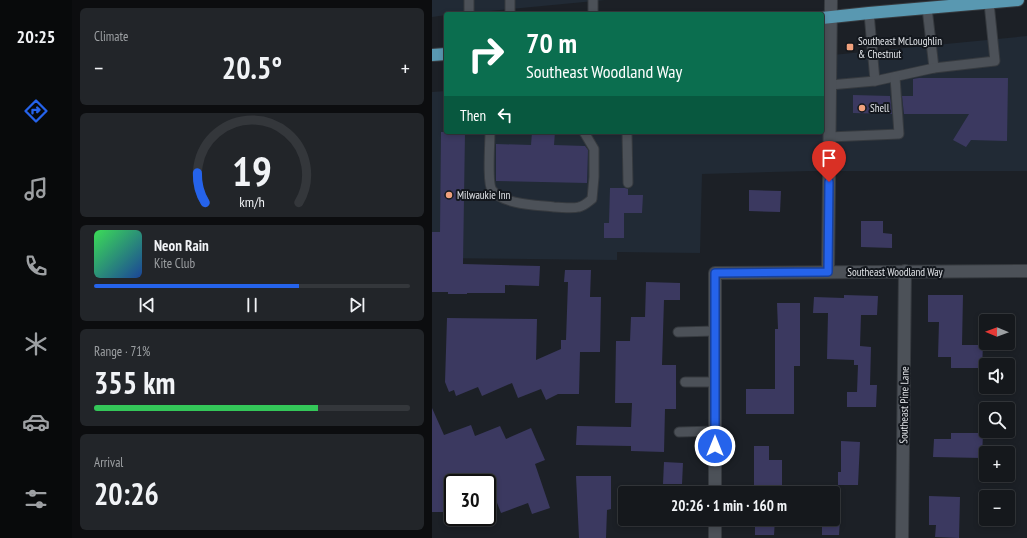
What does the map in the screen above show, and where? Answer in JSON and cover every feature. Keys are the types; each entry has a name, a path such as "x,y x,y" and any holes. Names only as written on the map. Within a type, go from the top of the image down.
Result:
{"main road":[{"path":"826,18 1018,0"},
{"path":"432,55 444,54"}],"street":[{"path":"828,272 830,85 826,18 831,0"},
{"name":"Southeast Woodland Way","path":"715,331 715,273 1027,271"},
{"name":"Southeast Pine Lane","path":"902,538 905,272"},
{"path":"715,331 715,486"},
{"path":"715,526 715,538"}],"lane":[{"path":"469,0 469,12"},
{"path":"510,0 510,12"},
{"path":"593,0 593,12"},
{"path":"830,85 875,81 934,68 996,61 994,2"},
{"path":"927,8 934,68"},
{"path":"869,13 875,81"},
{"path":"829,137 899,134 895,77"},
{"path":"490,134 491,190 497,195 513,202 529,205 563,207 578,207 586,204 592,199 594,148 585,134"},
{"path":"627,134 628,183"},
{"path":"678,332 715,331"},
{"path":"685,382 715,382"},
{"path":"679,432 715,430"}],"shaded area":[{"path":"432,0 605,0 480,12 444,12 444,15 432,17"},
{"path":"1027,36 1027,171 810,171 702,174 700,253 617,252 617,260 432,258 432,92 444,91 444,134 824,134 824,56"}],"building":[{"path":"1008,78 1007,141 971,140 966,147 953,140 969,114 904,114 902,96 913,96 913,79"},
{"path":"853,95 890,96 892,114 853,113"},
{"path":"441,132 444,132 444,134 465,134 463,264 540,266 539,286 505,285 505,293 448,294 448,292 432,292 432,232 440,232"},
{"path":"532,134 555,134 554,145 585,146 588,150 587,183 496,181 496,144 531,145"},
{"path":"610,188 628,189 628,195 643,195 642,213 624,213 624,238 604,238 604,223 609,223"},
{"path":"749,190 781,191 780,212 749,211"},
{"path":"861,221 883,221 883,233 892,234 892,248 861,247"},
{"path":"565,270 591,270 590,297 601,297 600,352 580,352 579,394 558,394 546,400 541,389 518,398 512,383 482,396 478,387 456,396 454,390 449,392 445,382 447,318 537,319 536,360 561,349 561,340 566,340 568,282 564,282"},
{"path":"646,282 680,283 680,300 664,300 662,365 676,365 676,409 665,409 664,452 631,451 631,446 576,445 577,426 631,427 632,403 615,403 616,341 630,341 631,317 645,317"},
{"path":"844,295 878,296 877,315 861,315 860,346 871,347 870,385 877,385 876,407 847,407 847,392 857,392 858,365 854,365 854,360 827,359 828,313 813,313 814,297 844,298"},
{"path":"928,295 963,295 962,345 979,345 979,350 983,350 982,358 979,358 979,368 951,368 951,357 938,357 939,322 928,322"},
{"path":"777,303 800,303 800,366 794,366 794,414 746,414 746,389 775,389 775,329 778,329"},
{"path":"432,408 444,435 471,425 475,436 500,426 506,439 531,428 545,460 535,464 550,508 532,514 528,503 501,513 496,500 496,474 444,474 443,512 432,512"},
{"path":"951,433 979,433 979,438 983,438 982,446 979,446 979,458 933,457 934,439 951,439"},
{"path":"841,441 860,442 858,485 838,485 838,472 841,472"},
{"path":"754,446 769,446 769,460 782,460 782,486 754,485"},
{"path":"664,462 683,463 682,484 663,484"},
{"path":"576,476 611,476 611,509 607,510 606,538 579,538"},
{"path":"929,496 960,497 959,538 935,537 936,525 929,525"},
{"path":"755,526 775,526 774,535 755,535"},
{"path":"822,526 840,526 839,535 822,535"}],"place":[{"name":"Southeast McLoughlin & Chestnut","path":"850,47"},
{"name":"Shell","path":"862,108"},
{"name":"Milwaukie Inn","path":"449,195"}],"route":[{"path":"715,446 715,273 828,272 829,182"}]}
